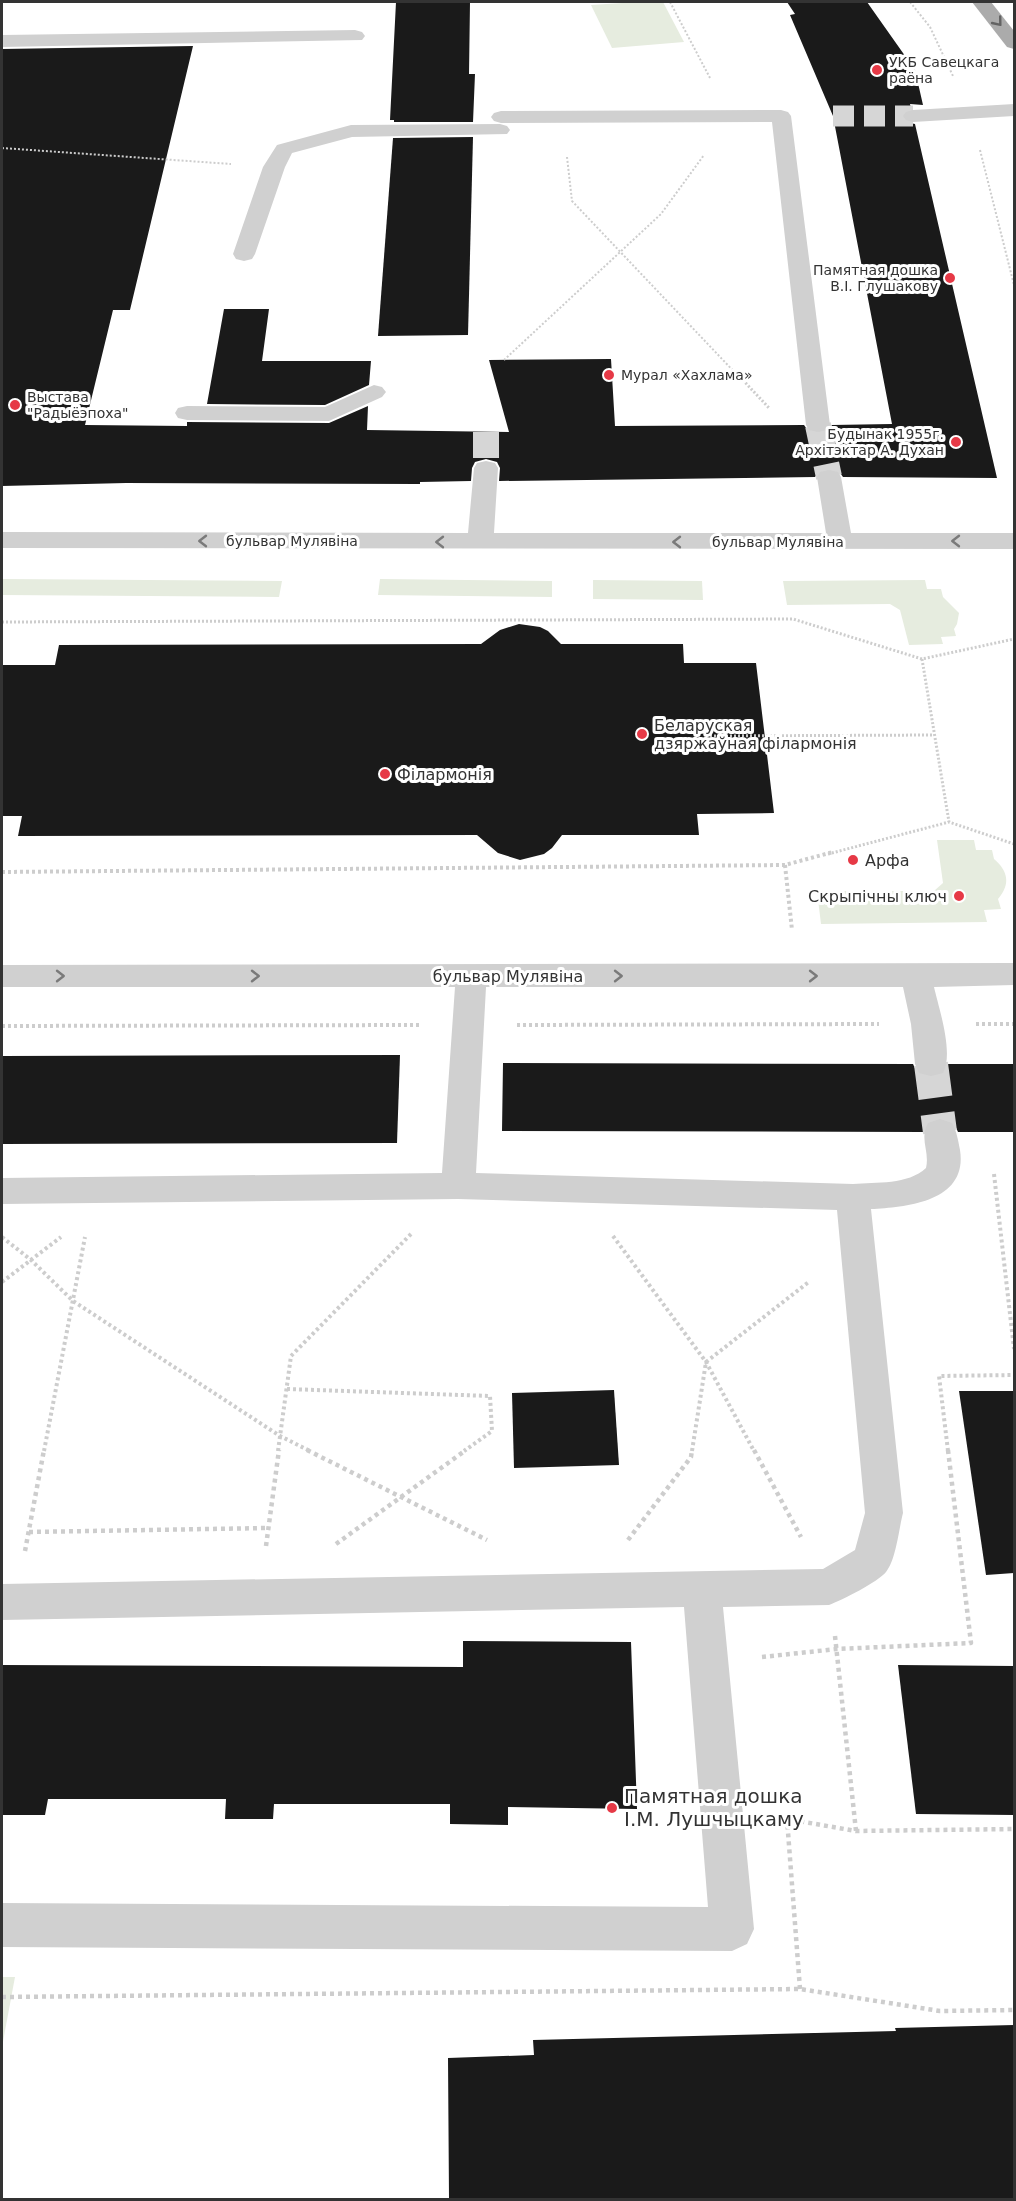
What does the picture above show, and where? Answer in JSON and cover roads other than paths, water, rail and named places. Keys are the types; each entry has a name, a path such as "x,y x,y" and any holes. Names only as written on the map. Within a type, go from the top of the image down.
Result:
{"main road":[{"path":"981,2 1014,43"}],"street":[{"path":"2,40 355,36"},
{"path":"913,116 1014,110"},
{"path":"244,254 274,167 284,149 351,131 500,124 562,117 781,116 818,425"},
{"path":"187,413 329,414 374,392"},
{"path":"480,542 486,468"},
{"path":"829,477 840,542"},
{"name":"бульвар Мулявіна","path":"2,540 1014,541"},
{"name":"бульвар Мулявіна","path":"2,976 916,976 1014,974"},
{"path":"458,1186 471,976"},
{"path":"916,976 927,1024 931,1064"},
{"path":"2,1191 458,1186 577,1187 853,1197 924,1189 938,1180 942,1148"},
{"path":"8,1601 829,1587 872,1560 884,1513 853,1197"},
{"path":"2,1925 732,1929 702,1589"}],"tunnel":[{"path":"833,116 913,116"},
{"path":"818,425 829,477"},
{"path":"486,432 486,468"},
{"path":"931,1064 940,1132"}],"place":[{"name":"УКБ Савецкага раёна","path":"877,70"},
{"name":"Памятная дошка В.І. Глушакову","path":"950,278"},
{"name":"Мурал «Хахлама»","path":"609,375"},
{"name":"Выстава \"Радыёэпоха\"","path":"15,405"},
{"name":"Будынак 1955г. Архітэктар А. Духан","path":"956,442"},
{"name":"Беларуская дзяржаўная філармонія","path":"642,734"},
{"name":"Філармонія","path":"385,774"},
{"name":"Арфа","path":"853,860"},
{"name":"Скрыпічны ключ","path":"959,896"},
{"name":"Памятная дошка І.М. Лушчыцкаму","path":"612,1808"}]}
